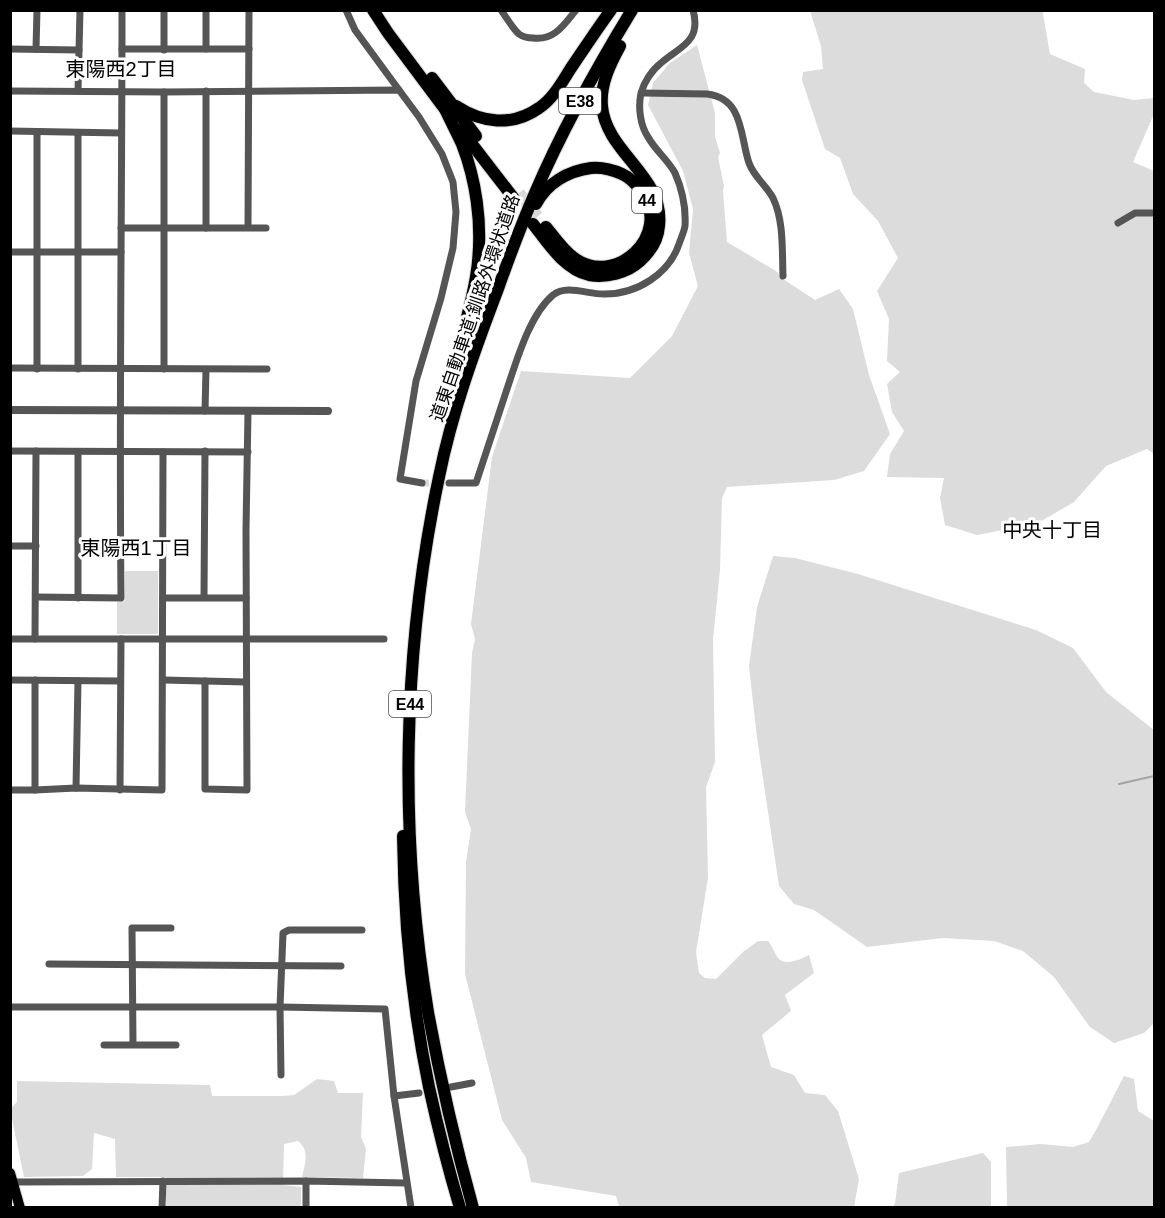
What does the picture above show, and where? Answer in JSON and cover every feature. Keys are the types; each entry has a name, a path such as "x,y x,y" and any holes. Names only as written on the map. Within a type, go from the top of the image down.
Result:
{"highway":[{"path":"373,10 381,24 448,107 477,117 504,121 518,118 539,108 549,100 611,10"},
{"path":"380,10 448,107 471,173 477,204 480,244 478,263 454,369 447,420"},
{"name":"道東自動車道;釧路外環状道路","path":"473,1208 442,1084 428,1011 418,933 410,805 410,694 419,589 439,476 453,420 526,208 548,148 626,10"},
{"name":"道東自動車道;釧路外環状道路","path":"460,1208 429,1086 417,1013 407,922 403,864 403,694 414,589 433,475 447,420 489,293 526,208 574,111 632,10"},
{"path":"526,208 552,248 568,265 581,272 592,275 613,274 633,267 649,252 658,232 660,220 654,193 646,179 612,136 602,107 607,71 639,10"},
{"name":"44","path":"448,107 526,208 560,245 574,258 584,263 603,267 620,263 635,253 644,244 649,233 650,207 637,185 618,172 594,168 569,173 539,198 516,240"},
{"path":"12,1177 20,1208"}],"street":[{"path":"36,49 37,10"},
{"path":"78,90 80,10"},
{"path":"36,597 121,598 122,10"},
{"path":"164,10 164,50"},
{"path":"206,10 206,49"},
{"path":"248,227 249,10"},
{"path":"346,10 355,30 442,154 453,182 456,212 453,248 441,298 416,381 400,479 422,483"},
{"path":"501,10 520,34 539,39 549,38 556,33 576,10"},
{"path":"450,483 477,483 518,357 535,316 546,302 555,293 567,290 604,294 622,293 638,288 668,264 678,247 685,228 681,190 674,172 648,137 640,111 642,93 650,75 660,63 680,50 690,39 695,19 693,10"},
{"path":"10,49 79,50"},
{"path":"122,49 249,49"},
{"path":"10,91 399,90"},
{"path":"206,91 206,228"},
{"path":"164,92 164,369"},
{"path":"642,93 707,94 716,95 726,102 739,119 750,165 772,196 777,208 781,225 783,276"},
{"path":"10,131 121,133"},
{"path":"37,132 37,369"},
{"path":"78,133 78,369"},
{"path":"1118,223 1136,213 1155,213"},
{"path":"121,228 266,228"},
{"path":"10,252 121,252"},
{"path":"10,369 267,369"},
{"path":"205,411 206,370"},
{"path":"10,410 328,411"},
{"path":"205,681 204,789 246,790 248,411"},
{"path":"10,451 248,452"},
{"path":"35,639 36,451"},
{"path":"204,597 206,451"},
{"path":"78,452 78,598"},
{"path":"10,790 76,788 162,790 163,452"},
{"path":"10,546 36,546"},
{"path":"163,598 246,598"},
{"path":"10,639 384,639"},
{"path":"120,790 121,639"},
{"path":"10,680 120,681"},
{"path":"35,680 35,790"},
{"path":"163,680 246,682"},
{"path":"76,788 78,681"},
{"path":"133,1044 132,928 171,928"},
{"path":"281,1075 280,1007 283,933 289,930 362,930"},
{"path":"49,964 340,966"},
{"path":"10,1007 386,1009 394,1096 411,1208"},
{"path":"104,1045 176,1045"},
{"path":"452,1087 472,1083"},
{"path":"394,1096 419,1093"},
{"path":"12,1177 406,1183"},
{"path":"162,1208 163,1181"},
{"path":"306,1181 306,1208"}],"shaded area":[{"path":"810,11 1044,11 1050,54 1085,69 1084,83 1094,92 1134,100 1154,98 1154,114 1133,162 1154,171 1154,454 1147,449 1106,466 1074,502 1038,523 977,535 945,525 940,498 944,478 887,477 890,454 904,431 892,412 887,384 900,372 887,361 889,319 877,291 898,258 878,221 853,194 840,158 825,149 802,80 803,72 823,69 821,46"},
{"path":"697,45 715,113 715,137 720,153 718,157 724,186 727,242 776,271 786,281 815,300 839,289 853,309 869,375 890,434 864,471 834,480 727,487 722,498 720,570 713,640 715,762 706,787 708,878 696,952 699,973 705,978 716,979 743,952 758,941 768,941 779,959 783,961 791,962 809,955 814,973 785,995 791,1011 762,1035 771,1067 794,1075 805,1093 825,1095 838,1111 859,1179 854,1207 619,1207 616,1196 531,1182 526,1158 502,1120 465,974 466,862 471,829 465,812 472,653 475,639 471,624 492,457 521,371 630,378 672,336 698,286 689,253 693,209 683,171 648,105 653,83 670,63"},
{"path":"773,556 795,558 858,574 1036,630 1073,648 1106,692 1154,730 1154,1023 1144,1033 1114,1043 1090,1027 1054,977 1023,951 994,941 943,938 867,947 814,910 794,904 779,886 757,738 749,666 757,607"},
{"path":"125,571 158,571 158,634 117,634 117,602 125,601"},
{"path":"1124,1076 1134,1079 1138,1111 1154,1121 1154,1207 1007,1207 1006,1147 1041,1144 1073,1147 1089,1142"},
{"path":"317,1079 334,1081 338,1093 363,1093 361,1137 366,1149 363,1178 302,1177 306,1158 302,1145 298,1141 284,1144 283,1185 301,1187 301,1207 166,1207 166,1177 116,1177 115,1139 94,1133 92,1169 83,1176 24,1177 10,1109 17,1102 17,1081 210,1085 212,1096 282,1096 294,1095"},
{"path":"983,1153 991,1162 991,1207 893,1207 899,1173"}],"waterway":[{"path":"1119,784 1154,776"}],"tunnel":[{"path":"519,193 538,217"},
{"path":"422,483 441,483"}],"district":[{"name":"東陽西2丁目","path":"121,69"},
{"name":"中央十丁目","path":"1052,530"},
{"name":"東陽西1丁目","path":"136,548"}]}
